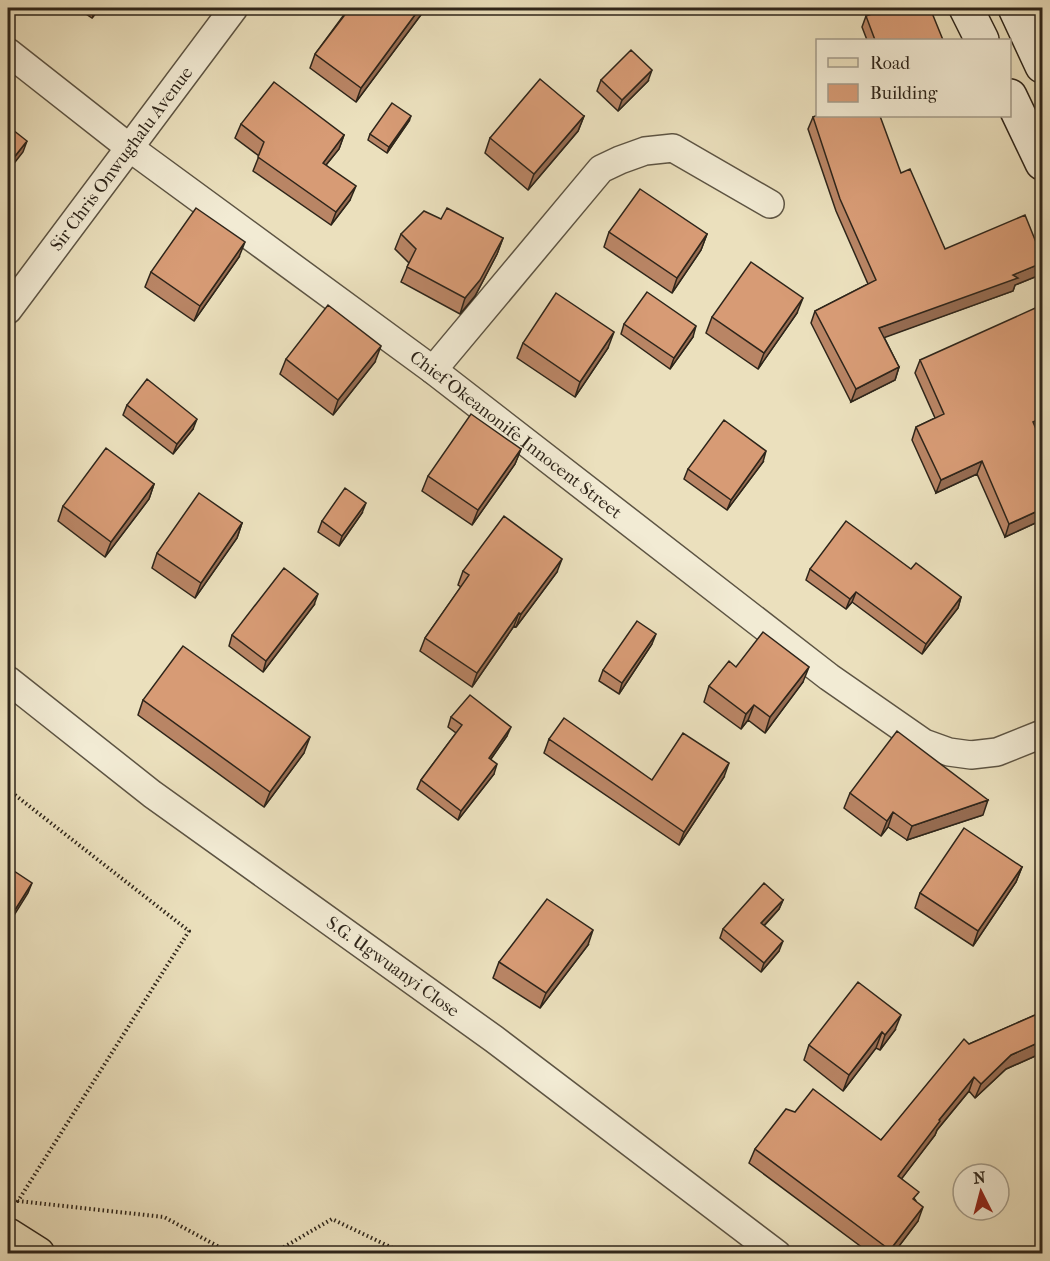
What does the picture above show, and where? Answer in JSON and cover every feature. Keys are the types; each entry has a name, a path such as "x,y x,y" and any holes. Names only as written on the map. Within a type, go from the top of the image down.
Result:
{"main road":[{"path":"966,8 982,39"},
{"path":"1015,8 1042,66"},
{"path":"1011,98 1042,163"},
{"path":"8,1234 38,1254"}],"street":[{"name":"Sir Chris Onwughalu Avenue","path":"8,310 234,8"},
{"name":"Chief Okeanonife Innocent Street","path":"8,52 130,148 433,370 819,669 924,743 949,752 971,756 997,752 1042,734"},
{"path":"433,370 601,169 645,151 673,148 770,204"},
{"name":"S.G. Ugwuanyi Close","path":"8,680 152,794 494,1039 777,1254"}],"path":[{"path":"15,795 189,931 18,1201 164,1217 232,1254"},
{"path":"272,1254 332,1219 405,1254"}],"building":[{"path":"350,8 420,8 361,88 315,54"},
{"path":"888,8 930,8 943,39 875,39 866,16"},
{"path":"631,50 652,70 622,100 601,80"},
{"path":"540,79 584,116 534,174 490,138"},
{"path":"274,82 344,135 323,163 356,186 336,212 258,157 264,142 241,124"},
{"path":"392,103 411,116 389,147 370,134"},
{"path":"813,117 880,117 901,173 910,169 945,249 1025,215 1042,257 1042,263 1013,275 1018,278 879,328 899,367 856,389 815,311 876,280 840,199"},
{"path":"8,126 27,141 8,165"},
{"path":"640,189 707,234 677,278 609,232"},
{"path":"196,208 245,242 200,306 151,272"},
{"path":"447,208 503,238 480,280 465,298 407,267 416,249 401,234 424,211 441,219"},
{"path":"751,262 803,298 764,353 712,317"},
{"path":"647,292 696,326 674,358 624,324"},
{"path":"556,293 614,332 580,382 523,343"},
{"path":"328,305 381,346 338,400 286,359"},
{"path":"1042,305 1040,323 1042,330 1042,418 1033,422 1042,443 1042,509 1009,524 982,461 941,480 916,427 944,414 920,360"},
{"path":"147,379 197,419 177,444 127,405"},
{"path":"471,414 521,449 478,510 428,476"},
{"path":"724,420 766,451 731,500 688,469"},
{"path":"106,448 154,484 111,542 63,506"},
{"path":"345,488 366,503 342,536 322,521"},
{"path":"199,493 242,523 201,583 157,553"},
{"path":"504,516 562,559 521,614 519,613 477,673 425,638 469,575 463,571"},
{"path":"846,521 911,569 916,563 961,597 926,644 856,592 850,599 810,569"},
{"path":"284,568 318,594 266,661 232,635"},
{"path":"637,621 656,634 622,683 603,670"},
{"path":"763,632 809,667 770,717 754,705 746,714 709,686 729,661 736,667"},
{"path":"183,646 310,737 270,792 143,700"},
{"path":"470,695 511,727 489,758 497,764 461,811 421,780 462,725 451,717"},
{"path":"564,718 652,780 683,733 729,763 684,832 549,739"},
{"path":"897,731 988,800 912,826 893,812 887,821 850,793"},
{"path":"964,828 1022,867 978,931 920,893"},
{"path":"8,867 32,883 8,921"},
{"path":"764,883 783,900 761,923 783,941 764,963 723,929"},
{"path":"547,899 593,930 546,993 499,962"},
{"path":"858,982 901,1015 885,1035 882,1032 849,1075 809,1045"},
{"path":"1042,1012 1042,1041 1011,1055 981,1084 974,1077 898,1176 919,1192 913,1199 923,1207 890,1250 755,1149 786,1109 795,1112 813,1089 881,1140 964,1039 969,1044"}]}
